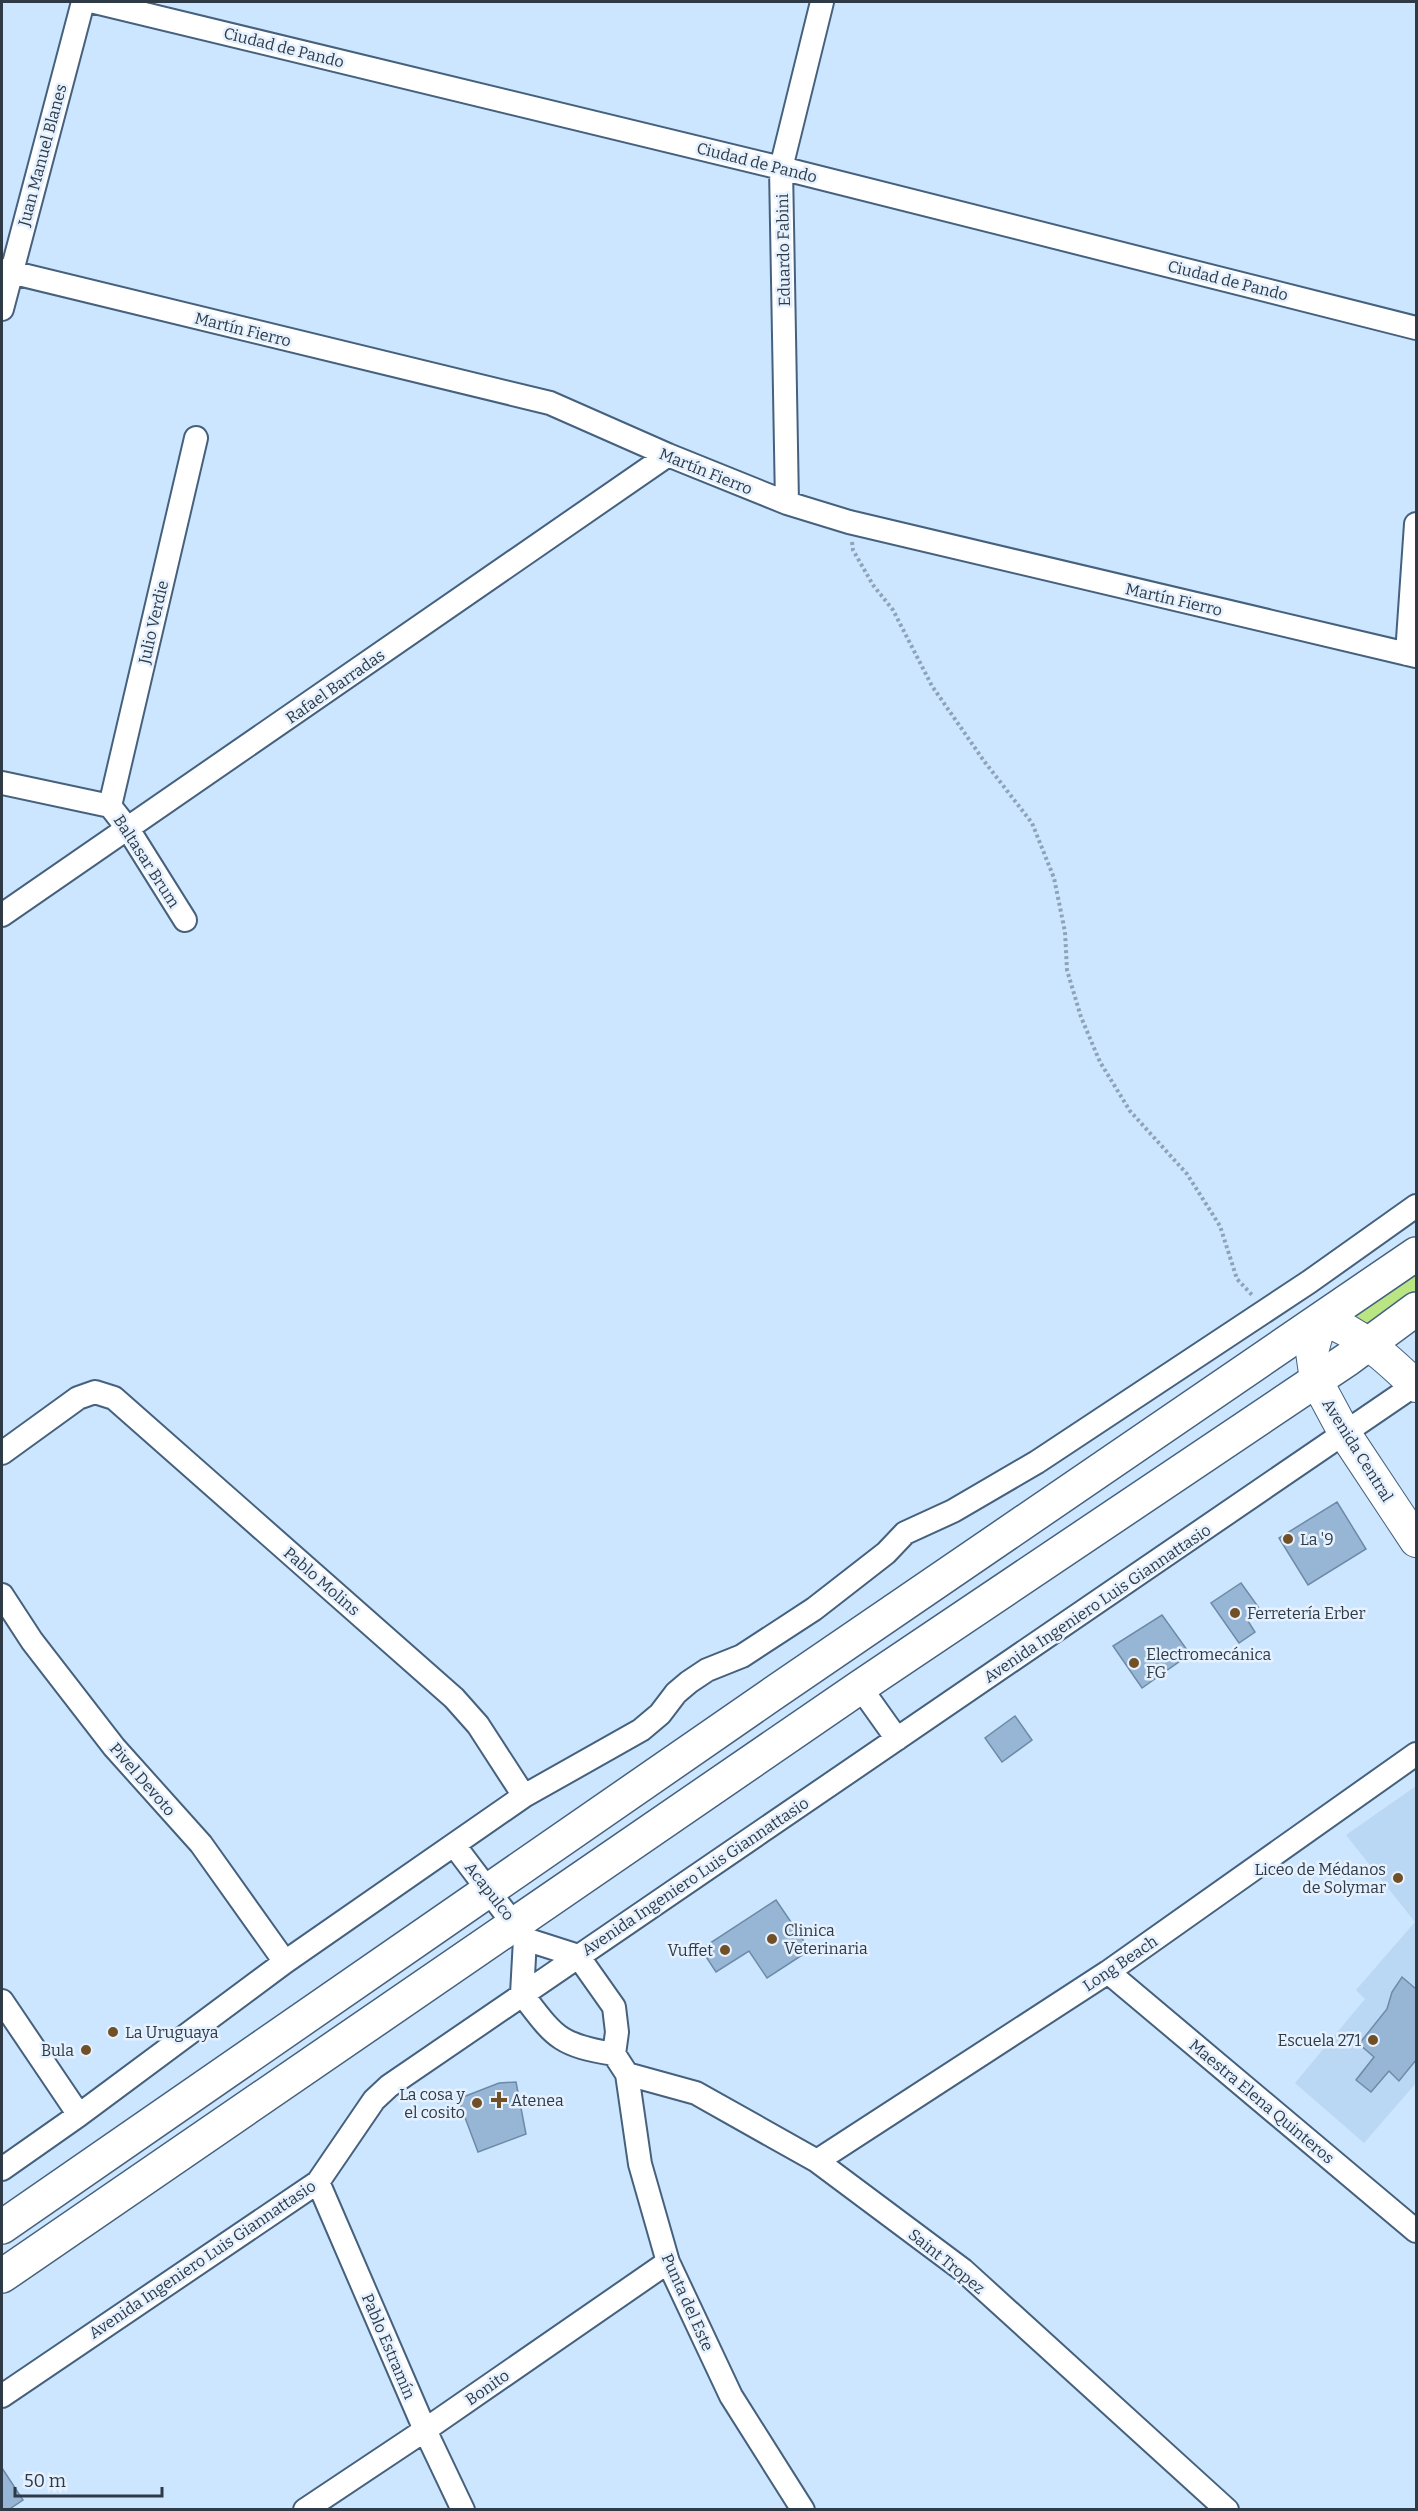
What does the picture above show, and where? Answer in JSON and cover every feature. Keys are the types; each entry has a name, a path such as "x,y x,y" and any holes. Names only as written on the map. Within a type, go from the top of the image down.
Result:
{"main road":[{"path":"2,2227 768,1697 1416,1254"},
{"path":"2,2276 520,1932 860,1687 1368,1345 1416,1310"}],"street":[{"name":"Juan Manuel Blanes","path":"2,309 6,271 83,2"},
{"name":"Ciudad de Pando","path":"95,2 781,168 1416,328"},
{"name":"Eduardo Fabini","path":"787,503 781,168 822,2"},
{"name":"Martín Fierro","path":"6,271 550,404 787,503 849,522 1412,655"},
{"name":"Julio Verdie","path":"110,806 196,438"},
{"name":"Rafael Barradas","path":"2,915 668,455"},
{"path":"1412,655 1416,524"},
{"name":"Baltasar Brum","path":"2,783 110,806 128,829 185,920"},
{"path":"2,2169 79,2115 285,1962 524,1796 641,1730 660,1714 676,1693 689,1682 707,1670 742,1656 814,1609 886,1554 905,1533 953,1511 1037,1462 1309,1282 1416,1206"},
{"path":"1309,1282 1321,1319 1344,1328 1416,1385"},
{"name":"Avenida Central","path":"1321,1319 1312,1352 1316,1380 1345,1434 1416,1540"},
{"name":"Avenida Ingeniero Luis Giannattasio","path":"2,2396 318,2182 374,2100 389,2086 1416,1385"},
{"name":"Pablo Molins","path":"2,1453 78,1398 95,1392 114,1398 454,1698 478,1725 524,1796"},
{"name":"Pivel Devoto","path":"2,1595 32,1641 114,1747 201,1844 285,1962"},
{"path":"860,1687 897,1739"},
{"name":"Long Beach","path":"816,2161 1108,1972 1416,1754"},
{"name":"Acapulco","path":"454,1845 520,1932 578,1956"},
{"name":"Acapulco","path":"520,1932 522,1994"},
{"path":"578,1956 614,2007 617,2032 614,2054 627,2074"},
{"name":"Maestra Elena Quinteros","path":"1108,1972 1416,2231"},
{"path":"522,1994 553,2034 582,2049 614,2054"},
{"path":"2,2001 79,2115"},
{"name":"Saint Tropez","path":"627,2074 696,2093 816,2161 963,2270 1227,2510"},
{"name":"Punta del Este","path":"627,2074 640,2164 668,2262 731,2396 803,2510"},
{"name":"Pablo Estramín","path":"318,2182 425,2430 463,2510"},
{"name":"Bonito","path":"305,2510 668,2262"}],"path":[{"path":"849,522 853,550 873,585 893,610 932,686 984,761 1032,823 1054,878 1065,932 1066,970 1081,1017 1100,1062 1130,1111 1187,1174 1220,1226 1237,1279 1264,1311"}],"shaded area":[{"name":"Escuela 271","path":"1416,1786 1416,2083 1364,2143 1295,2083 1365,1999 1356,1990 1415,1922 1346,1835"}],"green space":[{"path":"1416,1268 1416,1290 1357,1332 1346,1317"}],"building":[{"path":"1337,1502 1366,1549 1308,1585 1279,1538"},
{"name":"Ferretería Erber","path":"1241,1583 1259,1608 1246,1618 1255,1632 1239,1643 1211,1603"},
{"path":"1162,1615 1190,1654 1142,1688 1113,1646"},
{"path":"1015,1716 1032,1740 1002,1762 985,1738"},
{"name":"Clinica Veterinaria","path":"776,1900 810,1950 767,1978 749,1951 716,1972 701,1949"},
{"path":"1402,1977 1416,1989 1416,2060 1399,2081 1389,2071 1371,2092 1356,2080 1374,2057 1359,2044 1387,2009 1392,1992"},
{"path":"516,2082 526,2134 478,2152 458,2099 499,2083"},
{"path":"2,2468 23,2500 8,2510 2,2510"}],"place":[{"name":"La '9","path":"1288,1539"},
{"name":"Ferretería Erber","path":"1235,1613"},
{"name":"Electromecánica FG","path":"1134,1663"},
{"name":"Liceo de Médanos de Solymar","path":"1398,1878"},
{"name":"Clinica Veterinaria","path":"772,1939"},
{"name":"Vuffet","path":"725,1950"},
{"name":"La Uruguaya","path":"113,2032"},
{"name":"Escuela 271","path":"1373,2040"},
{"name":"Bula","path":"86,2050"},
{"name":"Atenea","path":"499,2100"},
{"name":"La cosa y el cosito","path":"477,2103"}]}
